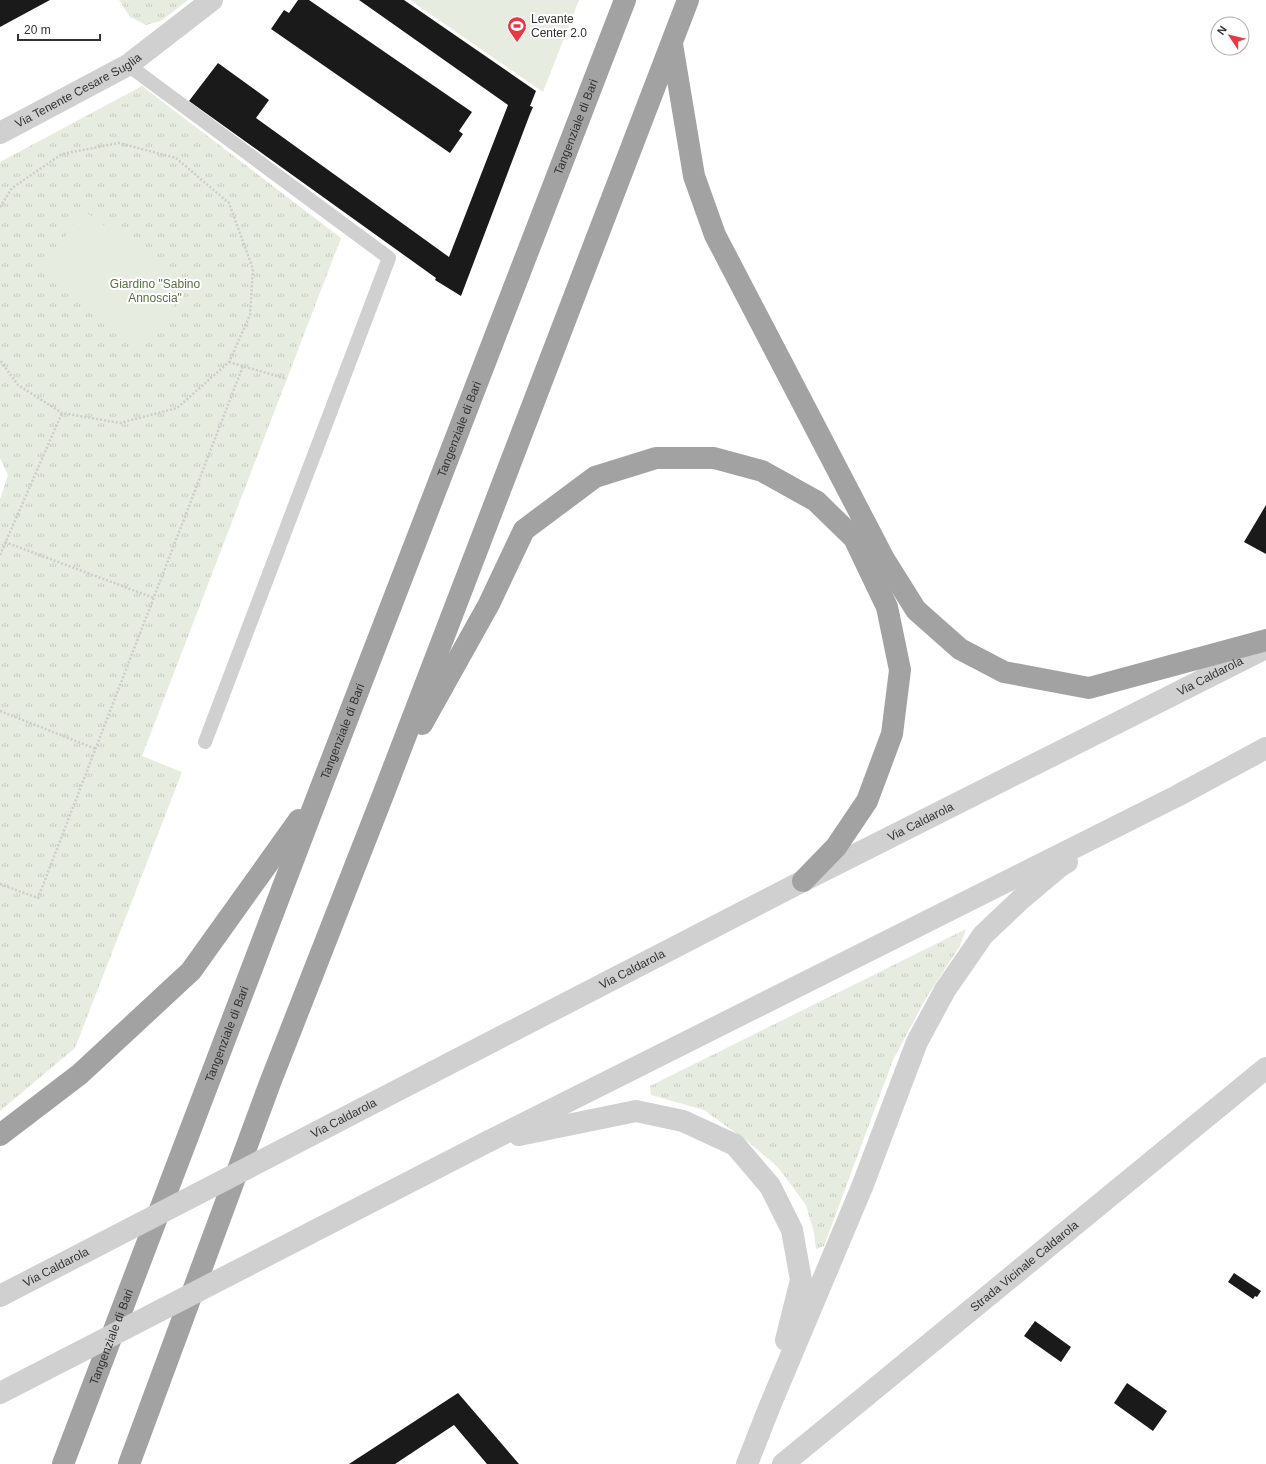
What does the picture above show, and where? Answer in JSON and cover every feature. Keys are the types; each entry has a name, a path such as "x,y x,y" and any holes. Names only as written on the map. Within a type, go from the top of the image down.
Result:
{"highway":[{"name":"Tangenziale di Bari","path":"63,1464 318,795 625,0"},
{"path":"129,1464 270,1083 383,796 688,0"},
{"path":"672,43 694,176 715,235 884,559 916,610 960,649 1004,672 1089,688 1266,640"},
{"path":"383,796 489,604 524,530 595,477 656,458 714,458 762,471 816,501 854,538 887,607 900,670 892,734 867,801 836,847 803,880"},
{"path":"0,1135 80,1074 191,971 318,795"}],"street":[{"name":"Via Tenente Cesare Suglia","path":"0,134 128,65 212,0"},
{"name":"Via Caldarola","path":"0,1296 803,880 1266,648"},
{"path":"0,1393 489,1141 1177,796 1266,748"},
{"path":"747,1464 862,1187 917,1042 945,990 983,935 1021,899 1059,867 1177,796"},
{"name":"Strada Vicinale Caldarola","path":"782,1464 1266,1068"},
{"path":"489,1141 636,1111 683,1121 735,1145 770,1186 792,1230 801,1280 769,1408"}],"lane":[{"path":"128,65 389,258 205,742"}],"path":[{"path":"0,207 12,188 62,154 119,143 176,158 229,203 253,269 250,315 229,362 177,408 120,423 62,413 18,385 0,360"},
{"path":"229,362 287,379"},
{"path":"0,884 38,898 97,749 243,366"},
{"path":"0,555 62,413"},
{"path":"5,542 154,598"},
{"path":"0,711 97,749"}],"green space":[{"path":"119,0 188,0 161,21 146,25 130,17"},
{"name":"Levante Center 2.0","path":"410,0 579,0 543,92"},
{"name":"Giardino \"Sabino Annoscia\"","path":"142,86 341,238 142,756 182,772 75,1048 0,1111 0,499 8,475 0,458 0,162"},
{"path":"84,211 188,286 144,347 40,271"},
{"path":"966,929 960,946 926,998 893,1060 824,1246 816,1249 814,1233 806,1205 777,1166 747,1141 704,1110 651,1095 650,1086"}],"building":[{"path":"0,0 50,0 0,27"},
{"path":"298,0 309,0 472,112 459,131 463,134 450,153 271,29 284,10 289,13"},
{"path":"359,0 404,0 536,91 530,106 533,107 461,296 435,280 436,278 189,101 218,63 269,100 256,118 449,257 508,105"},
{"path":"1266,505 1266,554 1244,542"},
{"path":"1234,1273 1261,1291 1257,1297 1255,1296 1253,1299 1228,1282"},
{"path":"1035,1321 1071,1347 1061,1362 1024,1336"},
{"path":"1127,1383 1167,1411 1153,1431 1114,1403"},
{"path":"458,1393 519,1464 487,1464 454,1425 395,1464 349,1464"}],"place":[{"name":"Levante Center 2.0","path":"517,43"}]}
